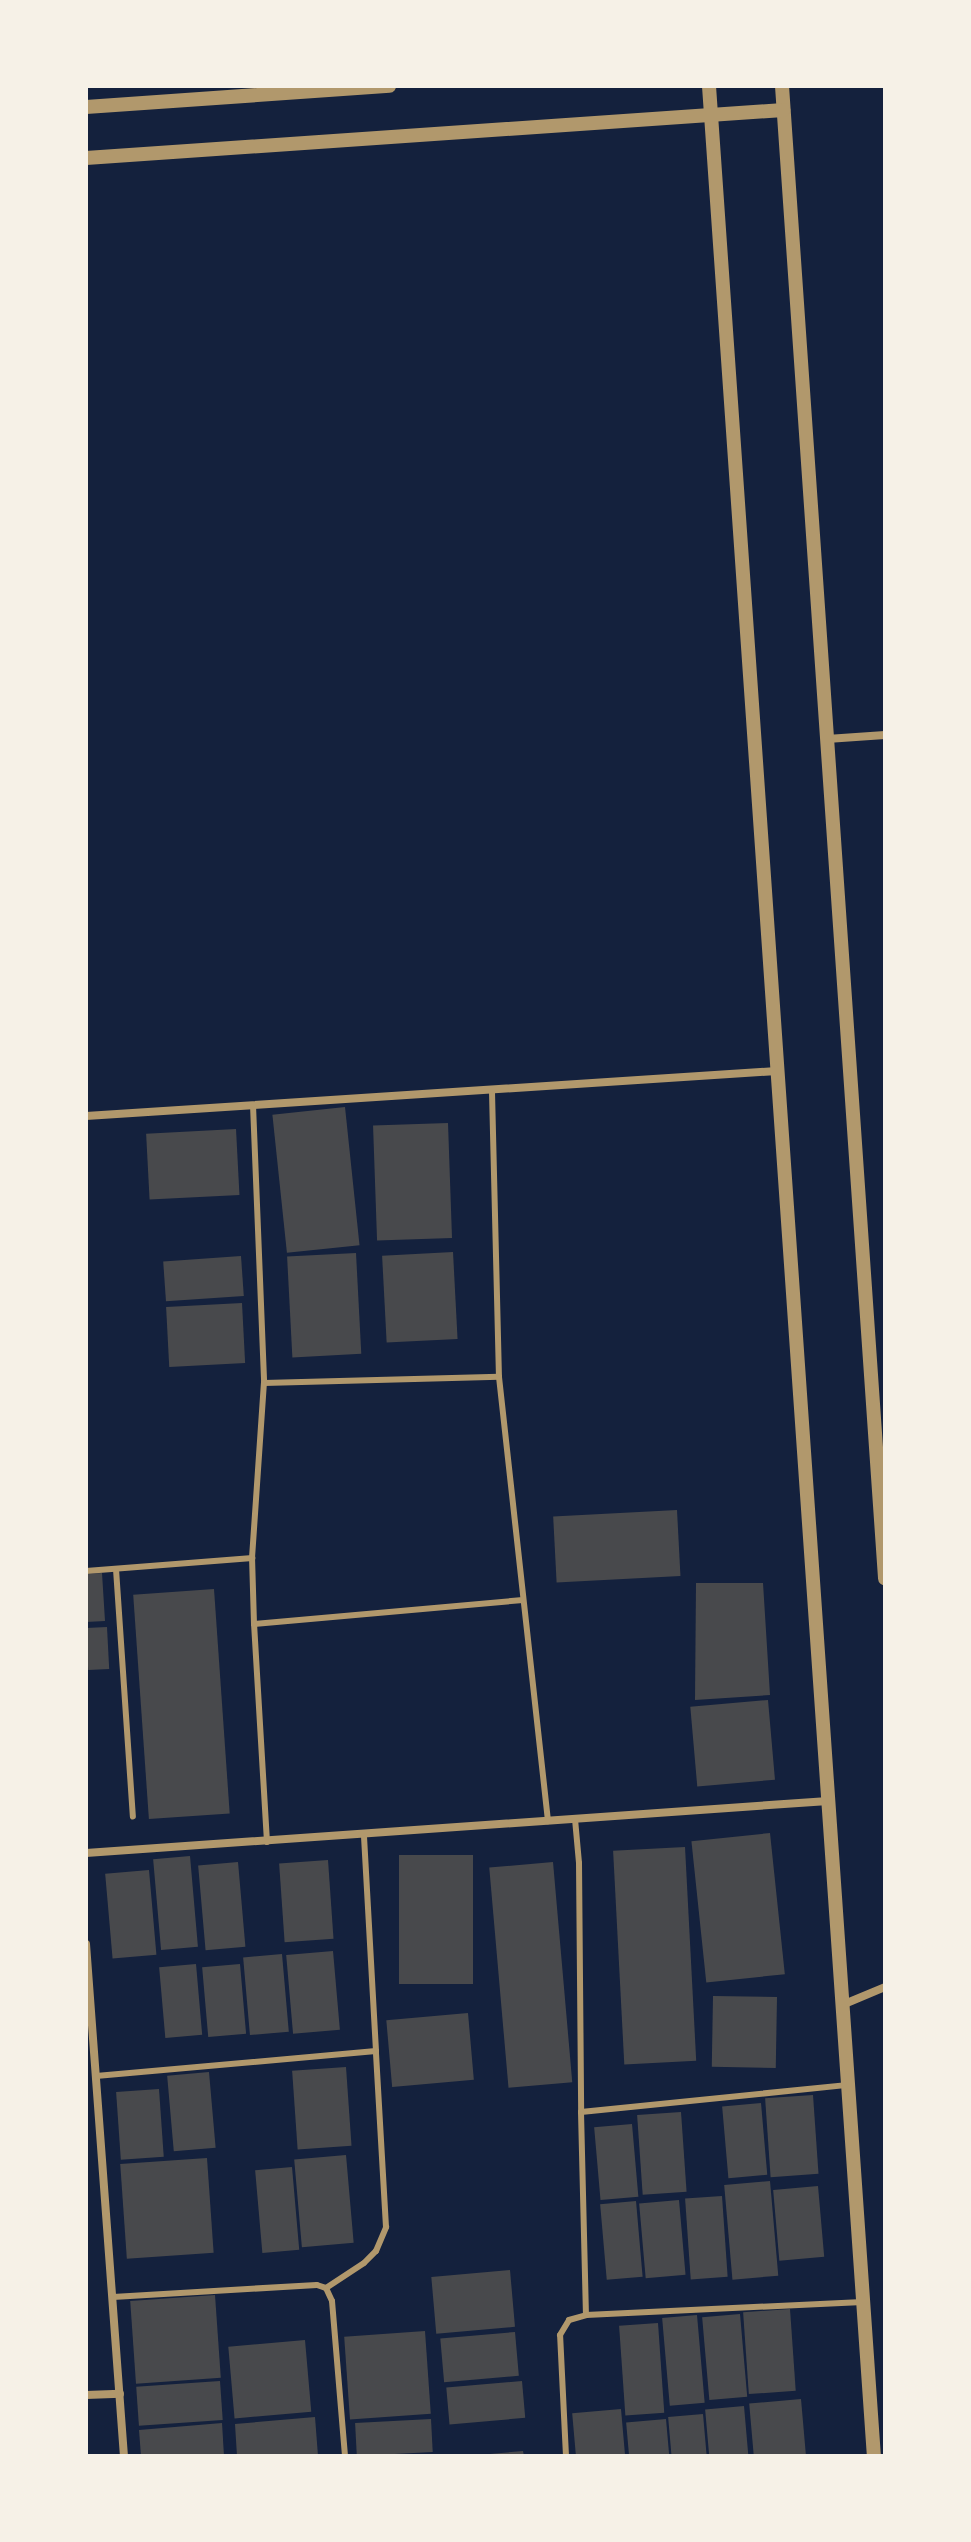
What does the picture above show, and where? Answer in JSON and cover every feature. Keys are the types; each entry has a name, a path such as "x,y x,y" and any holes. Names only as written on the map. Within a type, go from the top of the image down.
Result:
{"street":[{"path":"86,107 389,86"},
{"path":"709,86 874,2456"},
{"path":"782,86 885,1578"},
{"path":"86,158 783,110"},
{"path":"827,739 885,735"},
{"path":"86,1116 492,1092 777,1071"},
{"path":"86,1853 267,1843 828,1801"},
{"path":"86,1944 124,2456"},
{"path":"842,2005 885,1987"},
{"path":"86,2395 120,2394"}],"lane":[{"path":"492,1092 499,1377 548,1821"},
{"path":"253,1105 264,1383 252,1558 267,1843"},
{"path":"264,1383 499,1377"},
{"path":"86,1571 252,1558"},
{"path":"116,1569 133,1816"},
{"path":"254,1624 523,1600"},
{"path":"575,1819 579,1863 586,2315"},
{"path":"326,2288 364,2263 376,2251 386,2227 364,1834"},
{"path":"96,2076 376,2051"},
{"path":"581,2112 848,2084"},
{"path":"113,2297 317,2285 326,2288 332,2301 345,2456"},
{"path":"566,2456 560,2335 569,2320 586,2315 863,2302"}],"building":[{"path":"345,1107 360,1245 287,1253 272,1115"},
{"path":"448,1123 452,1238 377,1241 373,1126"},
{"path":"236,1129 239,1195 150,1200 146,1134"},
{"path":"453,1252 458,1339 387,1343 382,1256"},
{"path":"356,1253 361,1354 292,1357 287,1257"},
{"path":"241,1256 244,1296 166,1301 163,1261"},
{"path":"242,1303 245,1363 169,1367 166,1307"},
{"path":"677,1510 680,1576 557,1582 553,1516"},
{"path":"102,1573 105,1621 86,1622 86,1574"},
{"path":"696,1583 763,1583 770,1695 695,1700"},
{"path":"214,1589 230,1813 149,1819 133,1595"},
{"path":"107,1627 109,1669 88,1670 86,1628"},
{"path":"768,1700 775,1780 697,1786 690,1707"},
{"path":"770,1833 785,1974 706,1982 691,1841"},
{"path":"685,1847 696,2061 624,2064 613,1851"},
{"path":"399,1855 473,1855 473,1984 399,1984"},
{"path":"190,1856 198,1947 161,1950 153,1859"},
{"path":"328,1860 334,1939 285,1942 279,1863"},
{"path":"238,1862 245,1947 206,1950 198,1865"},
{"path":"553,1862 572,2082 509,2088 489,1868"},
{"path":"149,1870 156,1955 113,1959 105,1874"},
{"path":"333,1951 340,2030 293,2034 286,1955"},
{"path":"282,1954 289,2032 250,2035 243,1957"},
{"path":"196,1964 202,2035 165,2038 159,1967"},
{"path":"240,1964 246,2034 208,2037 202,1967"},
{"path":"713,1996 777,1997 776,2068 712,2067"},
{"path":"468,2013 474,2080 392,2087 386,2020"},
{"path":"346,2067 352,2146 298,2150 292,2071"},
{"path":"209,2072 216,2148 174,2151 167,2076"},
{"path":"159,2089 164,2157 121,2160 116,2092"},
{"path":"813,2095 819,2174 771,2177 765,2098"},
{"path":"761,2103 767,2175 728,2178 722,2106"},
{"path":"681,2112 687,2192 643,2195 637,2115"},
{"path":"632,2124 638,2197 601,2200 594,2127"},
{"path":"346,2155 354,2243 302,2247 294,2160"},
{"path":"207,2158 214,2253 127,2259 120,2164"},
{"path":"292,2167 299,2250 262,2253 255,2170"},
{"path":"770,2181 778,2276 732,2280 724,2185"},
{"path":"818,2186 824,2257 779,2261 773,2190"},
{"path":"722,2196 728,2277 691,2279 685,2199"},
{"path":"679,2200 686,2275 646,2278 639,2203"},
{"path":"636,2201 643,2277 607,2280 600,2204"},
{"path":"510,2270 515,2327 436,2334 431,2277"},
{"path":"215,2295 221,2378 136,2384 130,2301"},
{"path":"790,2309 796,2391 749,2394 743,2312"},
{"path":"740,2314 747,2397 709,2400 702,2317"},
{"path":"697,2315 705,2403 670,2406 662,2318"},
{"path":"658,2323 664,2413 625,2416 619,2326"},
{"path":"425,2331 431,2414 350,2419 344,2337"},
{"path":"515,2332 519,2376 444,2382 440,2339"},
{"path":"305,2340 311,2412 235,2418 228,2347"},
{"path":"220,2381 223,2420 139,2426 136,2387"},
{"path":"522,2381 525,2418 450,2424 446,2388"},
{"path":"801,2399 806,2456 754,2456 749,2404"},
{"path":"744,2406 748,2456 709,2456 705,2409"},
{"path":"621,2409 625,2456 576,2456 572,2413"},
{"path":"703,2414 707,2456 672,2456 668,2417"},
{"path":"315,2417 318,2456 237,2456 235,2424"},
{"path":"431,2419 433,2452 357,2456 355,2423"},
{"path":"666,2419 669,2456 629,2456 626,2422"},
{"path":"222,2423 224,2456 141,2456 139,2430"},
{"path":"523,2451 524,2456 490,2456 490,2454"}]}
